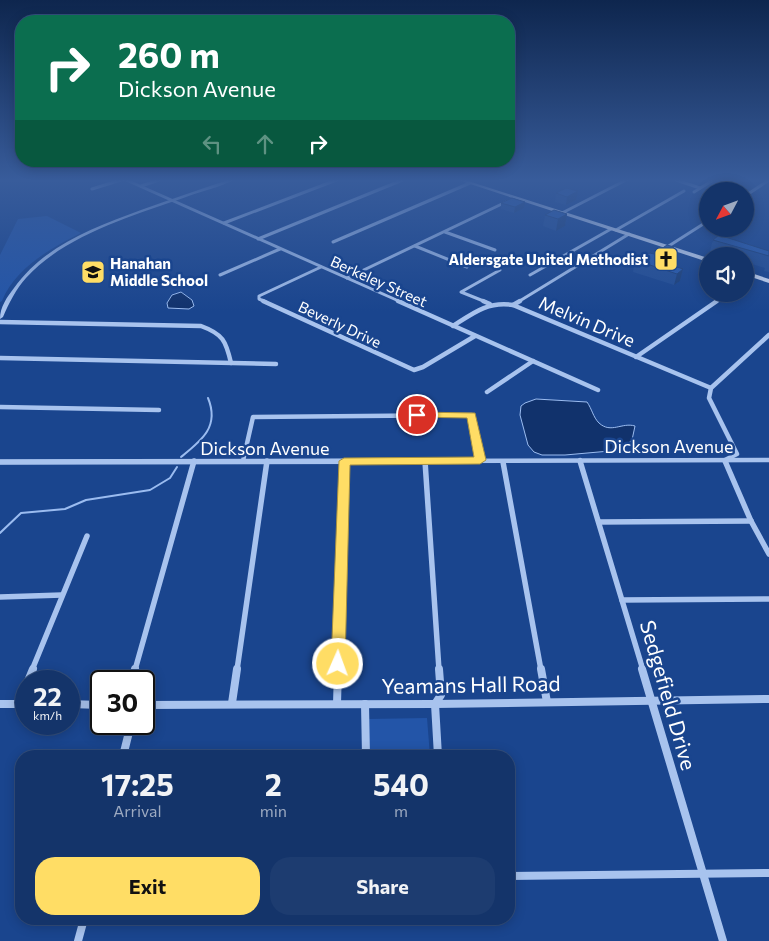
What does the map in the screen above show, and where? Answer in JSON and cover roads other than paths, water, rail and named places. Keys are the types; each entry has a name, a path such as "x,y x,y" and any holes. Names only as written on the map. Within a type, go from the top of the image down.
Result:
{"main road":[{"path":"594,223 699,257"},
{"path":"754,276 769,280"}],"street":[{"path":"0,317 6,301 15,288 28,271 48,254 72,239 112,223"},
{"name":"Berkeley Street","path":"224,223 598,390"},
{"path":"258,239 295,223"},
{"path":"333,242 377,223"},
{"path":"347,278 464,223"},
{"path":"530,275 625,223"},
{"path":"656,254 699,227"},
{"path":"445,232 495,250"},
{"path":"513,305 629,234"},
{"path":"416,246 467,267"},
{"path":"220,275 280,249"},
{"name":"Beverly Drive","path":"321,267 259,296 259,299 414,370 423,367 475,336"},
{"path":"490,304 461,292 500,270"},
{"name":"Melvin Drive","path":"490,304 501,302 513,305 711,388"},
{"path":"636,357 715,302"},
{"path":"454,326 490,304"},
{"path":"0,322 201,326 215,331 227,342 230,362"},
{"path":"769,336 711,388 709,398 737,454 725,460 751,521 769,554"},
{"path":"0,358 276,364"},
{"path":"487,392 533,361"},
{"path":"0,407 159,410"},
{"path":"243,461 253,417 363,415 472,415 480,460"},
{"name":"Sedgefield Drive","path":"580,460 723,941"},
{"name":"Dickson Avenue","path":"0,462 769,460"},
{"path":"135,670 194,461"},
{"path":"232,704 266,461"},
{"path":"337,704 344,461"},
{"path":"425,461 441,695 435,704 438,750"},
{"path":"503,462 547,702"},
{"path":"599,522 751,521"},
{"path":"32,670 87,536"},
{"path":"0,598 62,595"},
{"path":"622,600 769,599"},
{"name":"Yeamans Hall Road","path":"155,705 435,704 769,699"},
{"path":"0,704 15,704"},
{"path":"365,704 366,750"},
{"path":"125,750 129,735"},
{"path":"515,876 769,873"},
{"path":"78,941 82,925"}],"waterway":[{"path":"181,457 207,432 212,417 208,398"},
{"path":"0,533 21,513 65,509 86,500 150,490 170,478 177,467"}],"place":[{"name":"Aldersgate United Methodist","path":"666,259"},
{"name":"Hanahan Middle School","path":"93,272"}]}
